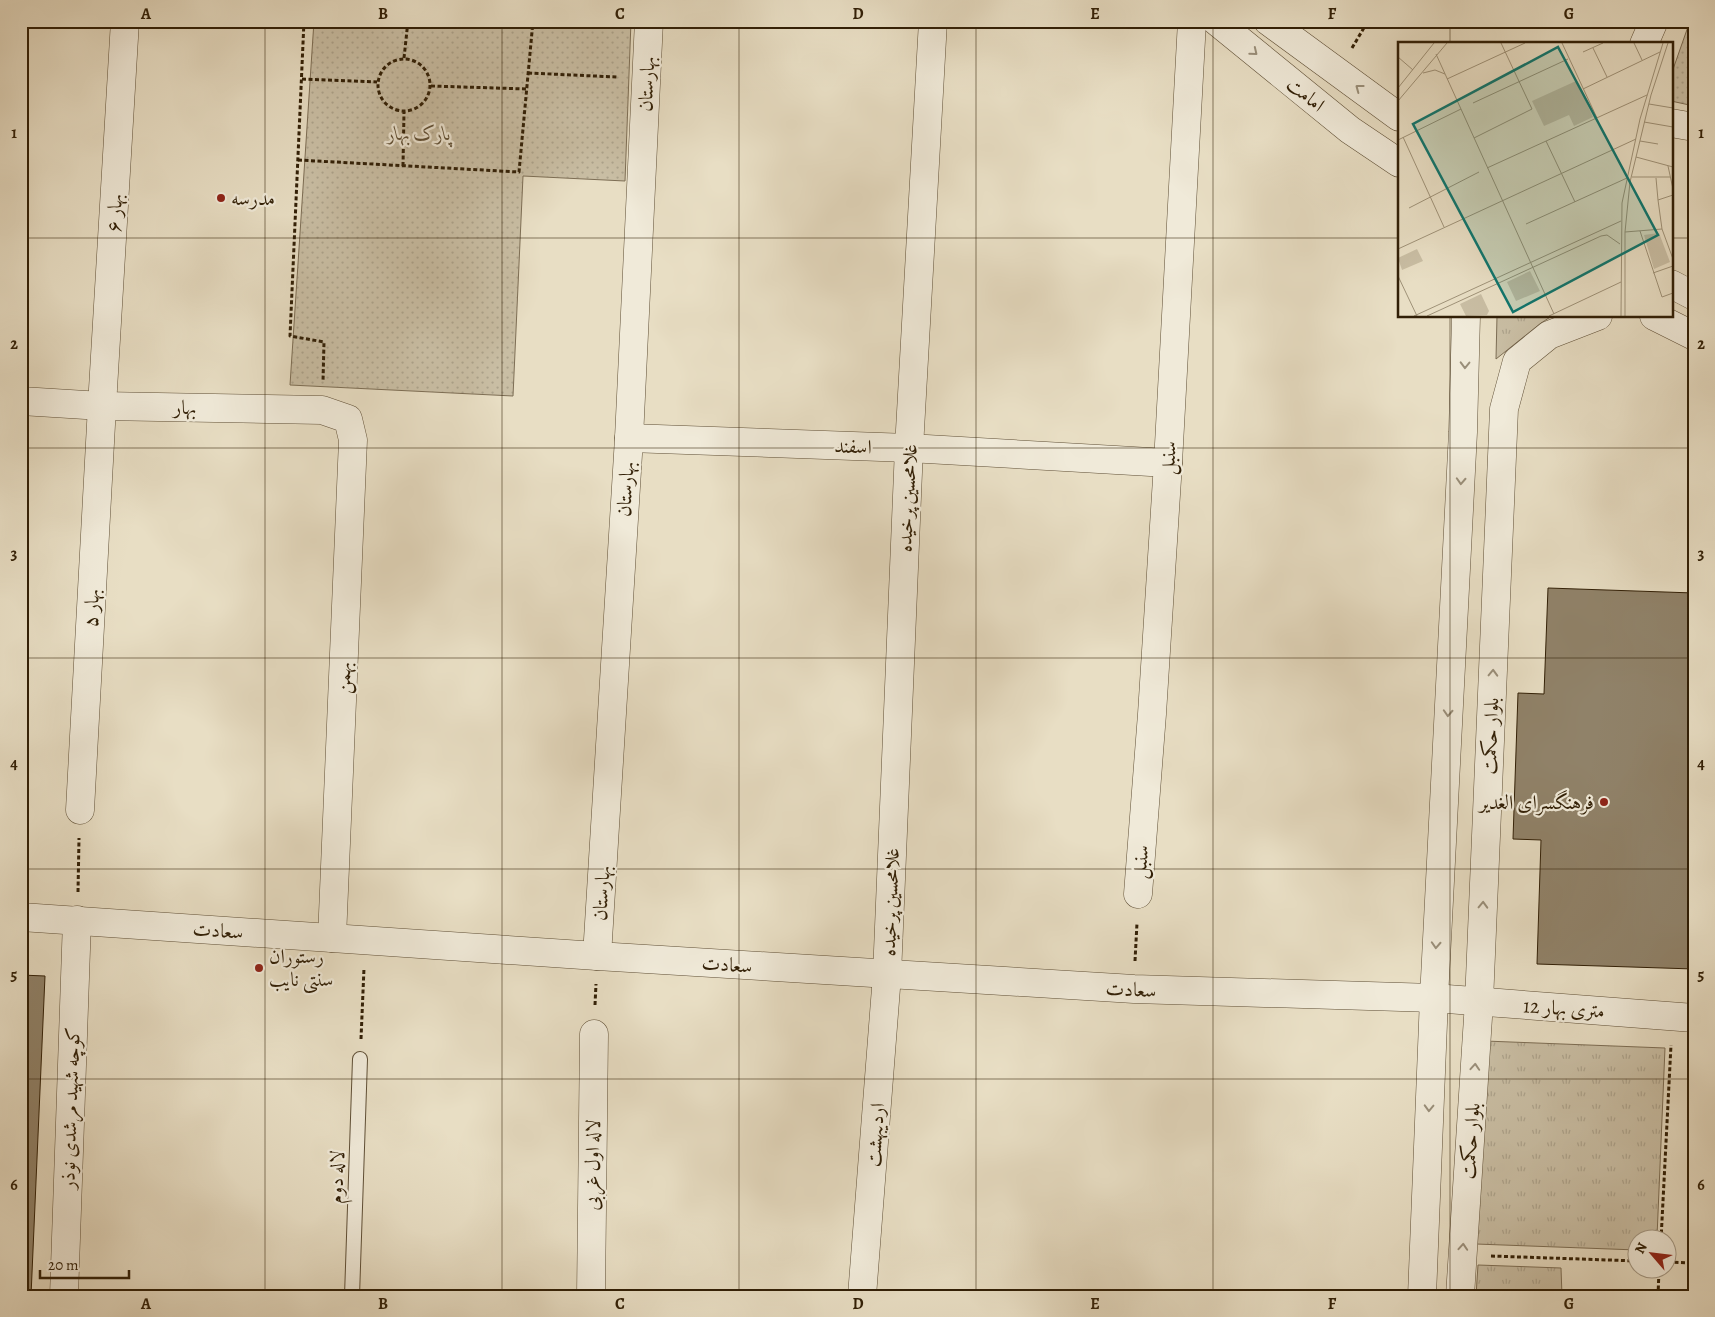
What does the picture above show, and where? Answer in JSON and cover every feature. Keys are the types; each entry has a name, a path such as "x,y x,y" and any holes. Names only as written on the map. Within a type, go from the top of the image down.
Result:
{"street":[{"name":"بهار ۶","path":"102,406 125,21"},
{"name":"بهارستان","path":"597,956 629,438 649,21"},
{"name":"غلامحسین پرخیده","path":"887,975 909,448 933,21"},
{"name":"سنبل","path":"1138,894 1168,462 1192,21"},
{"name":"امامت","path":"1216,21 1350,130 1398,162"},
{"name":"امامت","path":"1268,21 1398,116"},
{"path":"1645,42 1654,21"},
{"path":"1672,123 1694,127"},
{"path":"1672,285 1694,296"},
{"name":"بلوار حکمت","path":"1422,1296 1434,998 1463,432 1466,318"},
{"name":"بلوار حکمت","path":"1460,1296 1479,1002 1504,409 1517,361 1549,335 1593,318"},
{"path":"1658,318 1694,336"},
{"name":"بهار","path":"21,401 102,406 322,410 348,420"},
{"name":"بهار ۵","path":"80,810 102,406"},
{"name":"بهمن","path":"332,938 353,440 348,420"},
{"name":"اسفند","path":"629,438 909,448 1168,462"},
{"name":"سعادت","path":"21,917 887,975 1134,989 1434,998"},
{"name":"کوچه شهید مرشدی نوذر","path":"64,1296 77,920"},
{"name":"اردیبهشت","path":"862,1296 887,975"},
{"name":"12 متری بهار","path":"1434,998 1683,1018"},
{"name":"لاله اول غربی","path":"591,1296 594,1034"}],"lane":[{"name":"لاله دوم","path":"352,1296 360,1059"}],"path":[{"path":"304,21 290,336 324,342 322,410"},
{"path":"404,58 408,21"},
{"path":"298,160 519,172 533,21"},
{"path":"404,58 418,62 428,72 430,86 426,99 417,108 404,112 389,108 380,97 377,82 381,70 391,61 404,58"},
{"path":"528,73 646,78"},
{"path":"302,79 377,82"},
{"path":"430,86 527,89"},
{"path":"403,166 404,112"},
{"path":"77,920 80,810"},
{"path":"1134,989 1138,894"},
{"path":"360,1059 365,940"},
{"path":"594,1034 597,956"},
{"path":"1662,1230 1683,1018"},
{"path":"1463,1255 1628,1261"},
{"path":"1678,1262 1694,1263"},
{"path":"1658,1296 1659,1280"}],"green space":[{"name":"پارک بهار","path":"314,21 631,21 625,181 523,176 513,396 290,385"},
{"path":"1690,21 1694,21 1694,106 1672,101 1672,72"},
{"path":"1497,318 1549,318 1541,323 1496,359"},
{"path":"1485,1041 1665,1048 1657,1230 1628,1230 1628,1250 1476,1244"},
{"path":"1478,1265 1561,1268 1562,1296 1476,1296"}],"building":[{"name":"فرهنگسرای الغدیر","path":"1548,588 1694,593 1694,969 1537,964 1541,840 1513,839 1518,693 1544,694"},
{"path":"21,975 45,976 31,1296 21,1296"}],"place":[{"name":"مدرسه","path":"221,198"},
{"name":"فرهنگسرای الغدیر","path":"1604,802"},
{"name":"رستوران سنتی نایب","path":"259,968"}]}
